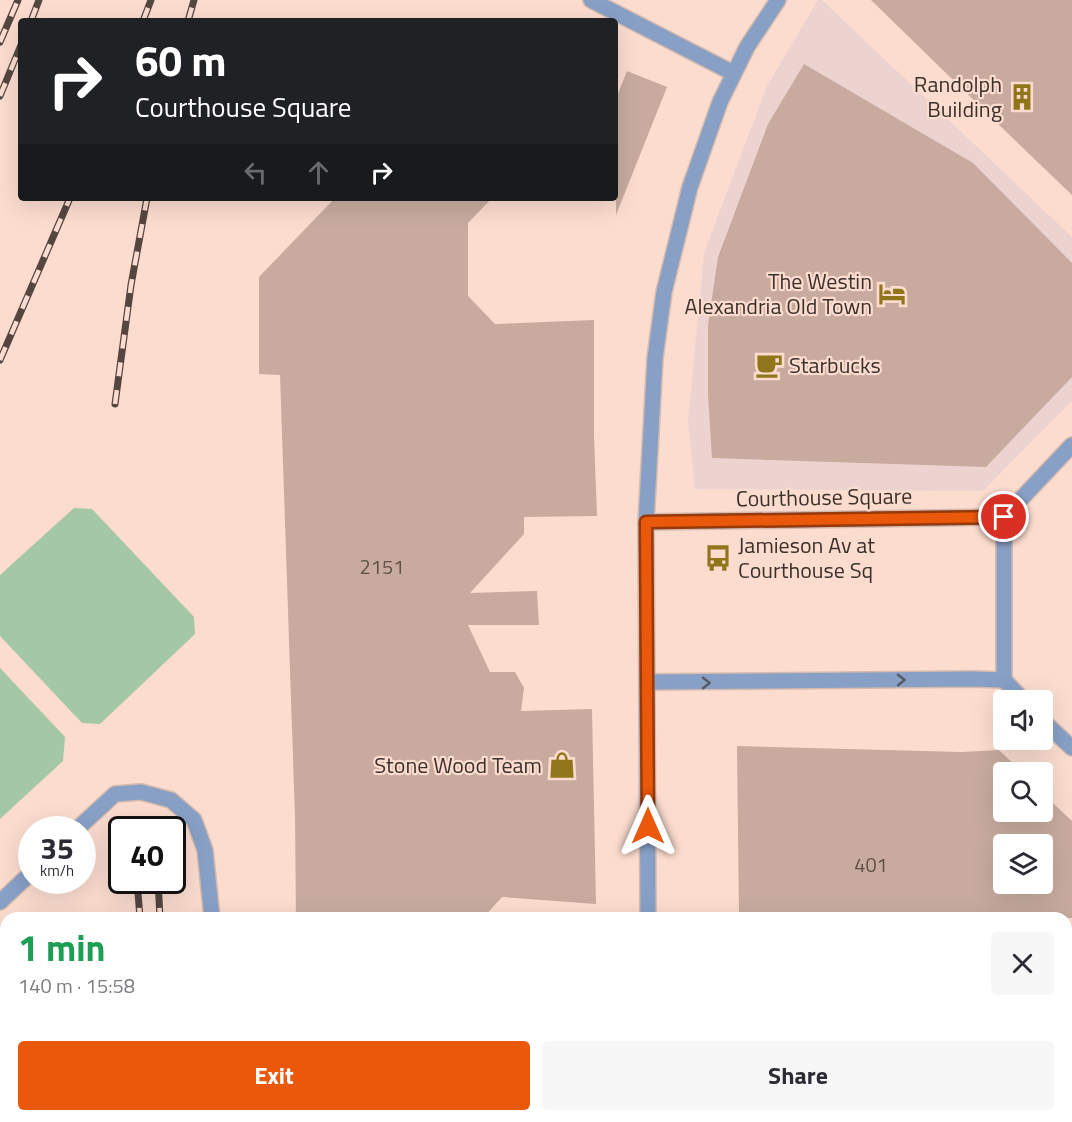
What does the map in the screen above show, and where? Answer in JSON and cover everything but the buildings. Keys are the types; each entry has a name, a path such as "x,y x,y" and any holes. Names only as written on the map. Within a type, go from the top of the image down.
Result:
{"street":[{"path":"591,0 733,73"},
{"path":"648,912 646,522 655,358 664,292 690,187 714,118 733,73 778,0"},
{"path":"1014,690 1004,680 1004,517 1072,445"},
{"name":"Courthouse Square","path":"646,522 1004,517"},
{"path":"647,682 1004,680"},
{"path":"1053,730 1072,748"},
{"path":"91,816 115,794 141,792 171,800 194,820 205,850 211,912"},
{"path":"0,902 18,885"}],"shaded area":[{"name":"The Westin Alexandria Old Town","path":"818,0 822,0 1072,237 1072,401 983,491 695,489 688,421 704,253 767,86"}],"green space":[{"path":"74,508 92,509 194,617 195,634 100,724 82,723 0,636 0,575"},
{"path":"0,668 65,737 63,761 0,819"}],"railway":[{"path":"0,42 18,0"},
{"path":"32,18 39,0"},
{"path":"144,18 151,0"},
{"path":"189,18 194,0"},
{"path":"0,96 18,52"},
{"path":"0,360 69,201"},
{"path":"115,404 131,285 146,201"},
{"path":"138,894 140,912"},
{"path":"159,894 160,912"}],"place":[{"name":"Randolph Building","path":"1022,97"},
{"name":"The Westin Alexandria Old Town","path":"892,294"},
{"name":"Starbucks","path":"769,365"},
{"name":"Jamieson Av at Courthouse Sq","path":"718,558"},
{"name":"Stone Wood Team","path":"562,765"}],"route":[{"path":"648,826 646,522 1004,517"}]}
